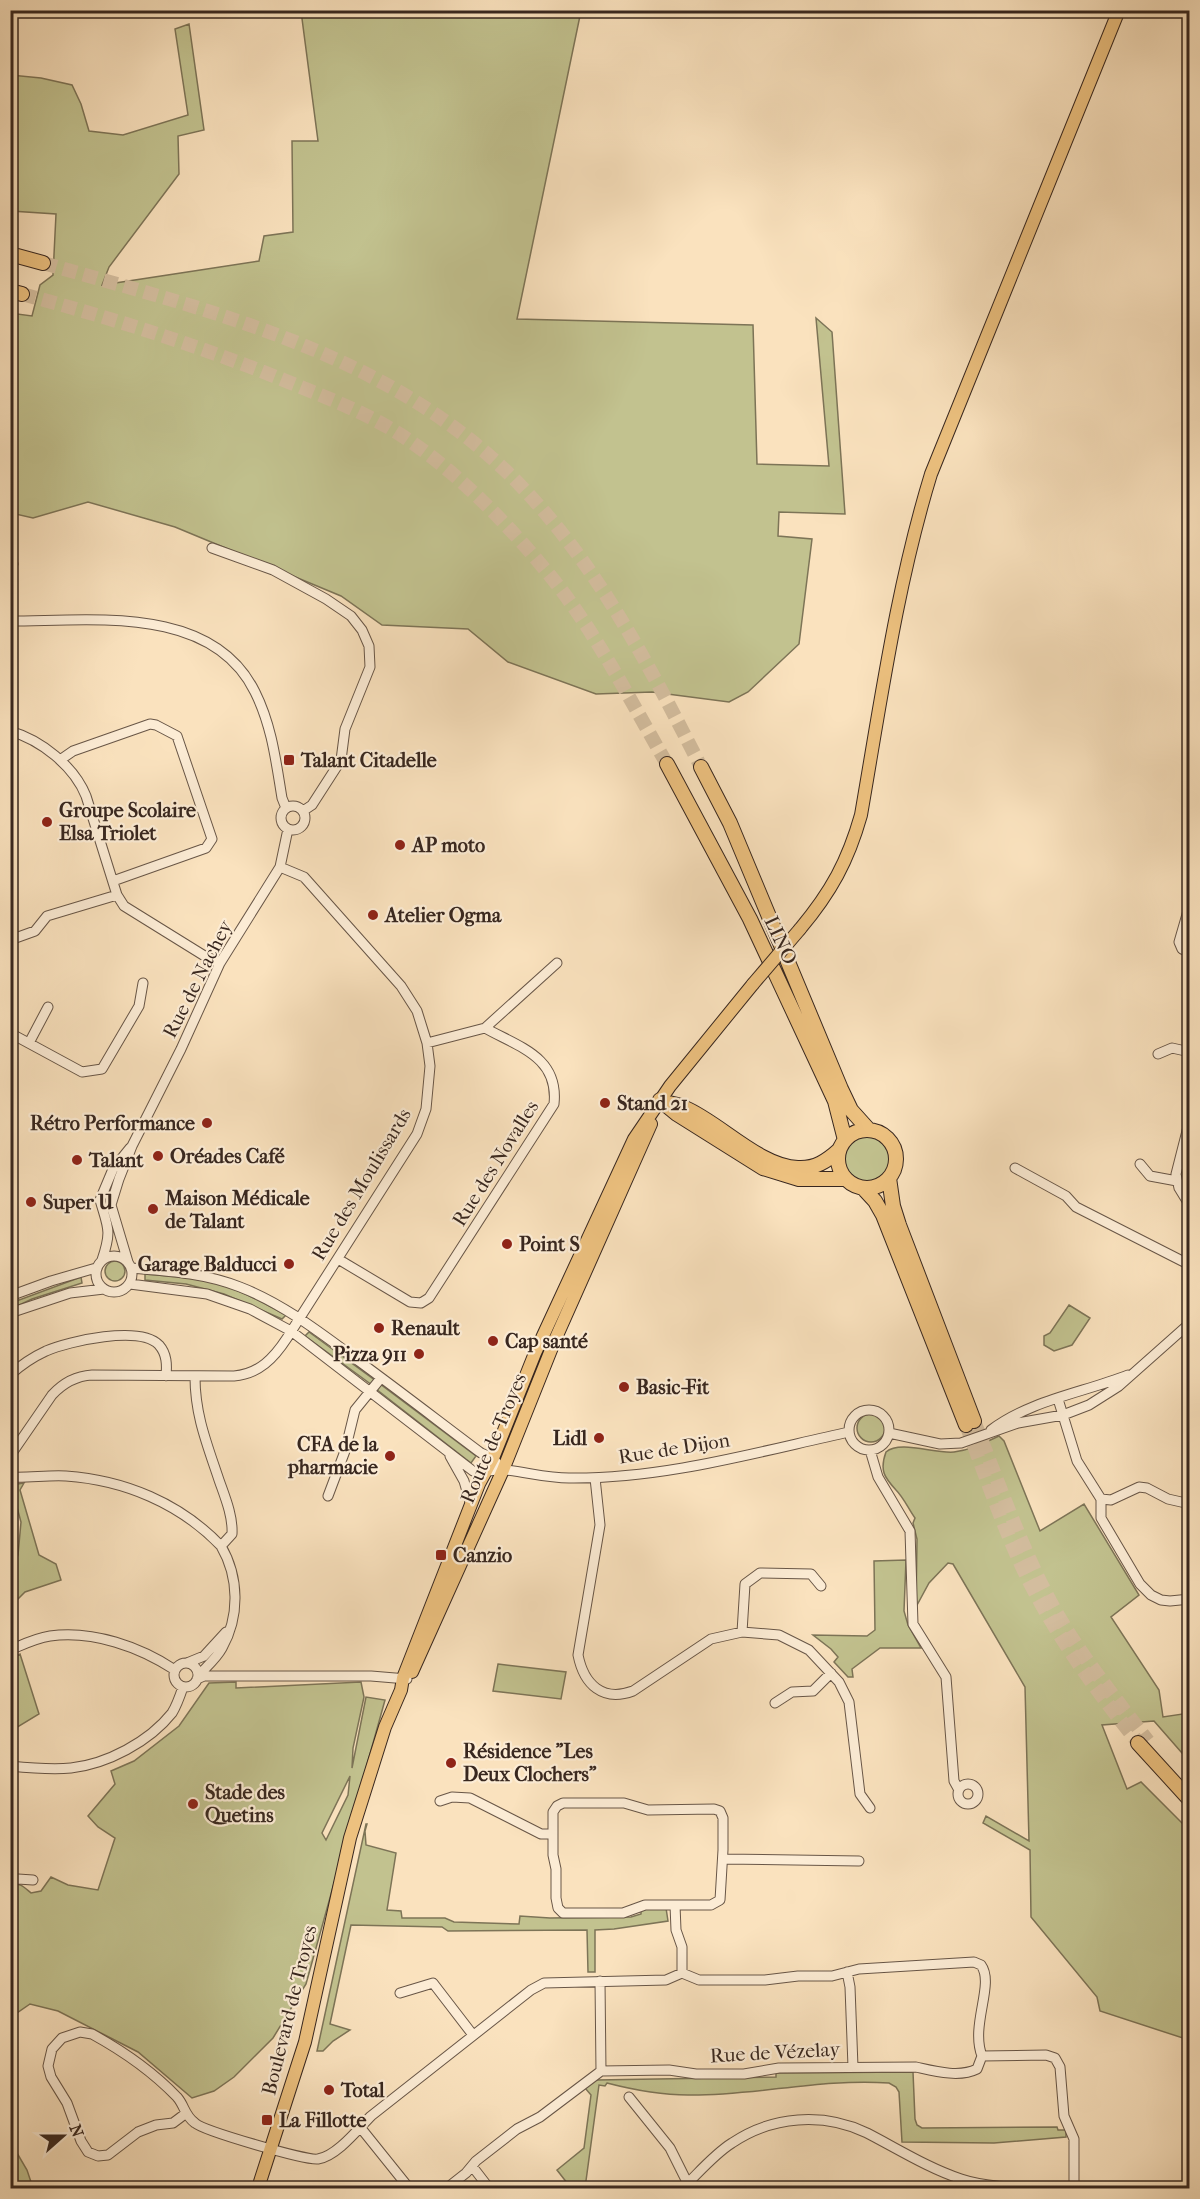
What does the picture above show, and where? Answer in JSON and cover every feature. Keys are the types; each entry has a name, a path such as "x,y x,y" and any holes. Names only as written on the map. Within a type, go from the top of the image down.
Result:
{"highway":[{"path":"10,254 43,263"},
{"name":"LINO","path":"667,764 750,919 835,1101 842,1145 838,1163 846,1179 853,1185 863,1188 875,1201 883,1215 970,1423 893,1206 889,1178 896,1160 893,1145 883,1134 869,1130 851,1110 730,823 701,766"},
{"path":"660,1100 686,1108 762,1156 784,1166 797,1168 817,1166 854,1133 869,1130"},
{"path":"660,1100 676,1114 763,1168 799,1179 846,1179"},
{"path":"863,1188 877,1187 889,1178"},
{"path":"1190,1788 1143,1742 1190,1800"}],"main road":[{"path":"404,1682 483,1473 499,1466 535,1353 629,1150 660,1100 706,1040 800,929 833,886 847,860 861,815 909,552 931,474 1119,10"},
{"name":"Route de Troyes","path":"404,1682 499,1466"},
{"name":"Boulevard de Troyes","path":"258,2188 304,2042 350,1838 385,1727 404,1682"}],"street":[{"path":"212,548 273,570 326,599 351,616 362,630 369,646 370,667 345,729 341,760 312,805 303,811"},
{"path":"10,621 123,621 160,625 193,634 214,646 246,678 257,697 271,735 282,798 286,808"},
{"path":"60,760 73,751 150,724 177,736 212,839 206,848 113,881"},
{"path":"10,731 34,742 60,760 74,774 83,788 117,895 124,906 203,955 220,963"},
{"path":"297,806 303,811 302,825 296,829 288,829 281,821 281,814 286,808 297,806"},
{"name":"Rue de Nachey","path":"130,1265 111,1205 132,1146 181,1049 220,963 280,867 288,829"},
{"name":"Rue des Moulissards","path":"10,1456 45,1404 66,1382 79,1377 92,1375 240,1376 257,1370 282,1346 417,1134 426,1109 430,1066 427,1043 417,1011 401,986 304,877 280,867"},
{"path":"10,940 35,931 47,916 117,895"},
{"path":"1190,904 1179,942 1182,949 1190,953"},
{"path":"427,1043 485,1028 557,963"},
{"path":"10,1033 82,1072 102,1070 140,1006 143,983"},
{"path":"29,1043 48,1007"},
{"name":"Rue des Novalles","path":"338,1259 410,1302 421,1303 437,1289 554,1104 553,1077 546,1066 535,1056 485,1028"},
{"path":"1158,1054 1172,1048 1190,1052"},
{"path":"1190,1119 1186,1144 1176,1174 1177,1181 1190,1206"},
{"name":"Rue de Nachey","path":"99,1264 108,1242 109,1228 100,1200 113,1168 132,1146"},
{"path":"1140,1164 1150,1176 1177,1181"},
{"path":"1015,1168 1066,1196 1076,1207 1190,1265"},
{"path":"10,1296 99,1264 113,1256 124,1258 130,1265 132,1279 130,1284 121,1291 87,1289 10,1313"},
{"path":"99,1264 97,1280 104,1289"},
{"path":"130,1265 181,1272 230,1284 282,1307 499,1466"},
{"path":"130,1284 207,1294 250,1309 291,1331 473,1471 483,1473"},
{"path":"889,1434 940,1444 961,1443 1018,1423 1063,1415 1099,1400 1119,1386 1190,1323"},
{"path":"10,1375 32,1359 57,1347 109,1337 140,1335 154,1341 164,1352 166,1376"},
{"path":"984,1435 1016,1413 1133,1373"},
{"path":"195,1377 198,1418 226,1500 232,1531 230,1538 221,1546"},
{"path":"328,1496 345,1451 355,1410 381,1378"},
{"path":"1058,1398 1077,1461 1101,1499 1101,1518 1143,1588 1161,1600 1190,1599"},
{"path":"870,1410 882,1415 886,1420 889,1434 882,1445 870,1450 858,1447 849,1432 852,1419 857,1414 870,1410"},
{"name":"Rue de Dijon","path":"499,1466 565,1478 660,1473 849,1432"},
{"path":"441,1445 457,1466 471,1505"},
{"path":"870,1450 878,1477 910,1531 913,1623 946,1677 954,1780 959,1790"},
{"path":"10,1477 67,1476 102,1480 125,1486 177,1510 203,1528 221,1546 234,1580 235,1605 230,1628 222,1648 190,1687 183,1687 175,1681 175,1670 180,1665 204,1656 230,1628"},
{"path":"595,1478 600,1525 578,1655 581,1669 589,1681 598,1690 608,1695 622,1695 633,1691 711,1640 742,1632 779,1635 809,1650 838,1682 849,1702 860,1794 870,1808"},
{"path":"1101,1499 1111,1500 1131,1489 1143,1488 1168,1499 1190,1504"},
{"path":"742,1632 745,1584 760,1573 811,1574 821,1586"},
{"path":"10,1650 35,1639 52,1636 87,1637 125,1645 175,1670"},
{"path":"187,1663 194,1666 198,1677"},
{"path":"775,1703 792,1692 813,1691 831,1673"},
{"path":"198,1677 404,1682"},
{"path":"10,1766 62,1768 83,1766 109,1758 134,1744 163,1722 174,1708 183,1687"},
{"path":"440,1801 452,1797 470,1798 541,1834 553,1834"},
{"path":"563,1803 624,1803 648,1810 714,1809 720,1811 723,1818 723,1859 722,1895 716,1903 645,1905 623,1913 567,1914 558,1908 556,1898 553,1812 563,1803"},
{"path":"723,1859 859,1861"},
{"path":"10,1881 33,1880"},
{"path":"675,1905 676,1930 682,1949 682,1973"},
{"path":"185,2114 173,2123 156,2125 138,2132 108,2155 92,2155 83,2145 67,2103 51,2077 48,2060 52,2049 57,2042 69,2035 83,2032 92,2034 138,2063 179,2099 185,2114 197,2126 301,2158 316,2160 328,2155 349,2139 371,2116 538,1985 551,1982 666,1980 682,1973 699,1980 832,1976 860,1969 975,1962 981,1965 985,1974 985,1992 979,2019 978,2042 982,2056 1046,2055 1055,2058 1060,2067 1064,2115 1075,2145 1074,2188"},
{"path":"847,1972 850,1987 853,2067"},
{"path":"447,2188 517,2129 540,2117 601,2071 600,1981"},
{"path":"400,1993 433,1983 473,2035"},
{"name":"Rue de Vézelay","path":"601,2071 669,2070 696,2074 744,2074 776,2068 916,2067 935,2072 970,2072 979,2067 982,2056"},
{"path":"629,2097 670,2148 689,2186 723,2149 745,2134 775,2123 815,2119 838,2123 861,2131 943,2172 969,2182 1056,2188"},
{"path":"360,2127 408,2188"},
{"path":"472,2166 489,2188"}],"green space":[{"path":"301,11 581,11 517,319 753,325 757,464 829,466 816,318 832,332 845,514 779,512 778,536 812,539 799,644 748,692 729,702 652,692 596,694 508,662 468,629 382,625 341,596 175,527 88,502 33,518 11,513 10,313 32,316 40,285 53,275 56,214 11,211 11,75 41,78 72,85 81,104 89,131 123,135 188,115 175,29 189,24 204,130 178,136 179,174 109,267 102,285 259,261 264,236 293,232 292,141 318,141"},
{"path":"867,1136 883,1143 890,1159 883,1175 867,1182 851,1175 844,1159 851,1143"},
{"path":"115,1261 122,1264 125,1271 122,1278 115,1281 108,1278 105,1271 108,1264"},
{"path":"145,1274 194,1279 223,1285 286,1315 282,1319 224,1294 186,1284 145,1280"},
{"path":"81,1277 82,1283 32,1299 11,1309 11,1303"},
{"path":"1069,1305 1090,1318 1072,1345 1054,1351 1044,1345 1044,1336 1050,1333"},
{"path":"309,1332 376,1381 372,1385 305,1336"},
{"path":"380,1384 476,1456 471,1463 376,1389"},
{"path":"871,1414 881,1418 885,1428 881,1438 871,1442 861,1438 857,1428 861,1418"},
{"path":"999,1436 1004,1441 1040,1531 1084,1504 1139,1595 1111,1617 1159,1690 1163,1717 1189,1713 1189,1761 1154,1721 1102,1725 1127,1789 1141,1782 1189,1830 1189,2040 1100,2011 1097,1997 1031,1917 1030,1850 983,1823 986,1816 1029,1841 1025,1687 953,1564 948,1563 929,1583 916,1607 917,1539 913,1523 915,1518 902,1497 886,1478 883,1464 886,1452 900,1447 954,1452 972,1448"},
{"path":"24,1483 20,1490 39,1555 56,1564 61,1580 25,1592 11,1606 11,1570 18,1555 21,1522 11,1485"},
{"path":"906,1560 904,1611 908,1625 921,1648 880,1648 852,1669 853,1677 848,1677 834,1662 838,1657 813,1635 867,1636 875,1630 874,1561"},
{"path":"20,1654 39,1714 11,1731 11,1659"},
{"path":"498,1664 566,1672 561,1699 493,1691"},
{"path":"236,1682 236,1688 361,1682 364,1697 353,1748 352,1768 366,1697 385,1700 306,1984 273,2038 234,2077 214,2091 192,2098 138,2052 58,2011 30,2004 11,2017 10,1886 19,1885 31,1893 41,1891 51,1877 68,1885 98,1890 115,1838 98,1827 88,1816 115,1784 111,1771 134,1761 179,1726 209,1683","holes":["350,1776 348,1795 326,1840 322,1833"]},
{"path":"366,1824 366,1845 396,1853 387,1910 401,1911 402,1918 445,1918 454,1922 519,1924 520,1916 631,1917 641,1914 641,1907 666,1908 668,1921 595,1930 595,1972 588,1972 587,1930 448,1931 442,1927 351,1925 330,2024 350,2030 323,2051 317,2051"},
{"path":"913,2072 915,2119 917,2125 922,2128 1057,2127 1058,2130 1066,2130 1066,2137 994,2143 902,2142 899,2092 889,2083 838,2083 713,2095 688,2095 647,2092 607,2083 605,2086 599,2085 585,2188 571,2188 557,2170 584,2148 591,2095 585,2088 596,2080 776,2077 776,2073"},
{"path":"10,2141 27,2170 33,2188 11,2188"}],"tunnel":[{"path":"43,263 167,298 290,340 349,365 405,395 459,431 508,473 567,539 617,612 701,767"},
{"path":"22,294 156,333 254,368 359,412 401,435 422,450 482,501 552,578 599,645 667,764"},
{"path":"974,1421 1018,1533 1049,1599 1083,1654 1148,1741"},
{"path":"966,1425 1010,1540 1027,1577 1077,1662 1136,1740"}],"place":[{"name":"Talant Citadelle","path":"289,760"},
{"name":"Groupe Scolaire Elsa Triolet","path":"47,822"},
{"name":"AP moto","path":"400,845"},
{"name":"Atelier Ogma","path":"373,915"},
{"name":"Stand 21","path":"605,1103"},
{"name":"Rétro Performance","path":"207,1123"},
{"name":"Oréades Café","path":"158,1156"},
{"name":"Talant","path":"77,1160"},
{"name":"Super U","path":"31,1202"},
{"name":"Maison Médicale de Talant","path":"153,1209"},
{"name":"Point S","path":"507,1244"},
{"name":"Garage Balducci","path":"289,1264"},
{"name":"Renault","path":"379,1328"},
{"name":"Cap santé","path":"493,1341"},
{"name":"Pizza 911","path":"419,1354"},
{"name":"Basic-Fit","path":"624,1387"},
{"name":"Lidl","path":"599,1438"},
{"name":"CFA de la pharmacie","path":"390,1456"},
{"name":"Canzio","path":"441,1555"},
{"name":"Résidence \"Les Deux Clochers\"","path":"451,1763"},
{"name":"Stade des Quetins","path":"193,1804"},
{"name":"Total","path":"329,2090"},
{"name":"La Fillotte","path":"267,2120"}]}
